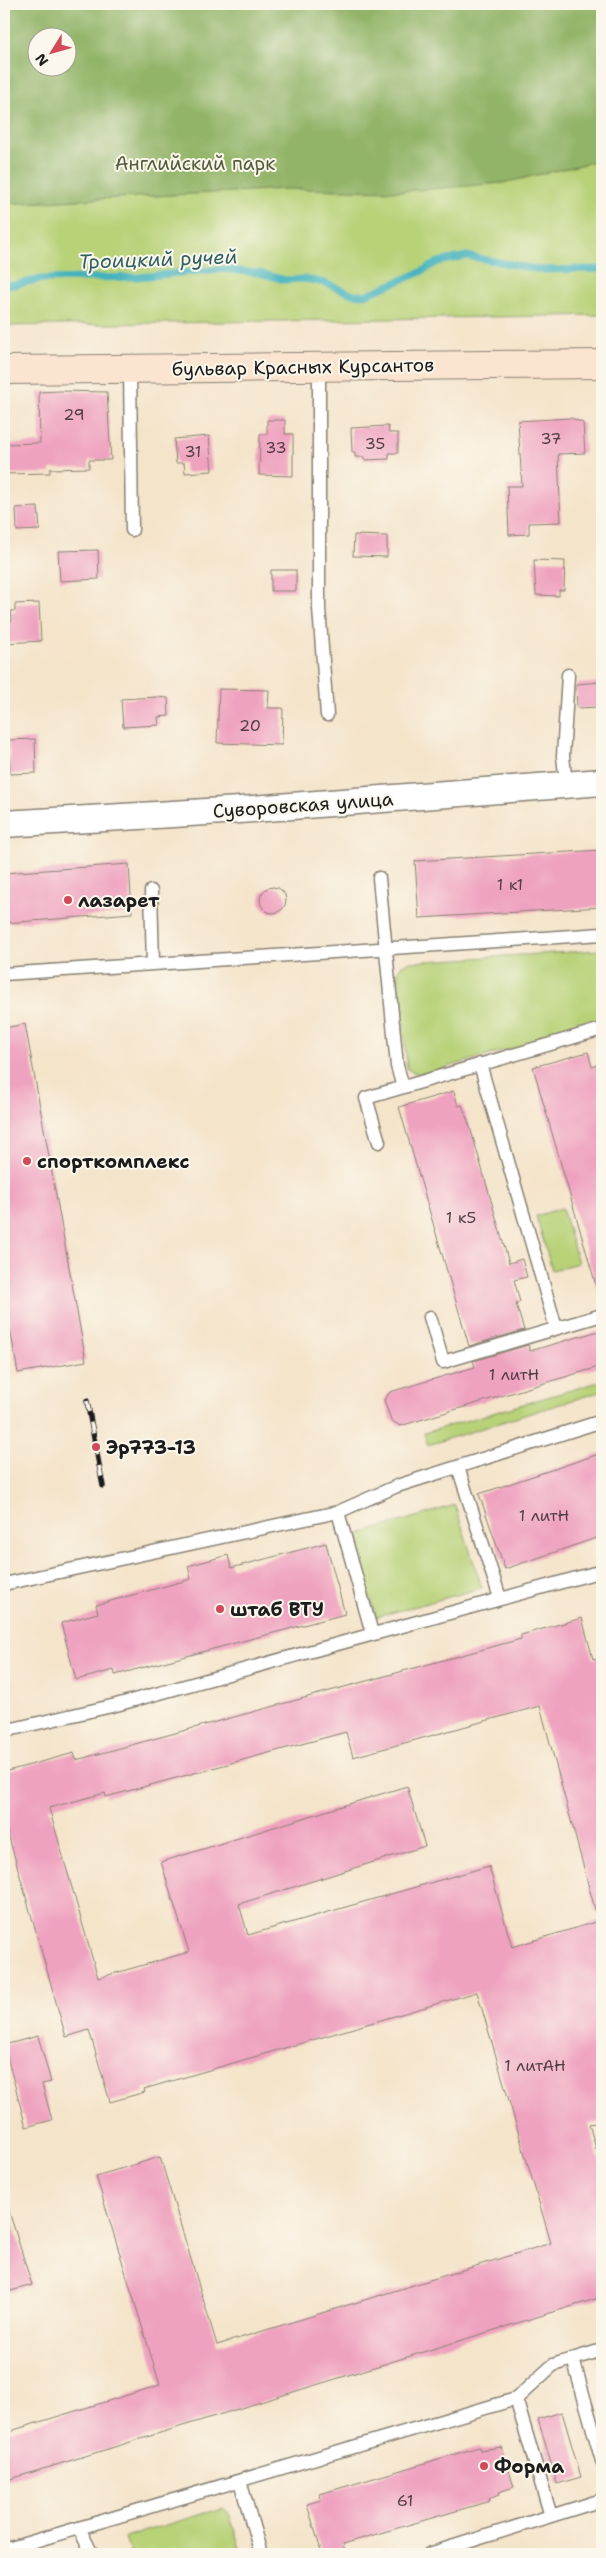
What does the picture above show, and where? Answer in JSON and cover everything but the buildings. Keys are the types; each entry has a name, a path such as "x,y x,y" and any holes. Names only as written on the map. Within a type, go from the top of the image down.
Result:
{"street":[{"name":"бульвар Красных Курсантов","path":"4,370 602,364"},
{"name":"Суворовская улица","path":"4,824 240,810 602,782"}],"lane":[{"path":"319,367 319,608 327,715"},
{"path":"130,369 132,530"},
{"path":"566,784 563,756 568,674"},
{"path":"380,878 397,1066 403,1087"},
{"path":"151,891 153,963"},
{"path":"4,974 602,934"},
{"path":"379,1142 366,1098 602,1029"},
{"path":"480,1064 556,1328"},
{"path":"430,1318 443,1362 602,1315"},
{"path":"4,1584 338,1512 397,1486 602,1421"},
{"path":"458,1467 500,1598"},
{"path":"338,1512 372,1634"},
{"path":"4,1732 116,1705 602,1571"},
{"path":"4,2550 516,2399 553,2365 602,2350"},
{"path":"573,2359 602,2462"},
{"path":"516,2399 551,2516"},
{"path":"240,2481 260,2554"},
{"path":"429,2554 602,2500"},
{"path":"79,2528 92,2554"}],"green space":[{"name":"Английский парк","path":"4,4 602,4 602,315 4,326"},
{"path":"4,4 602,4 602,160 503,183 403,191 287,189 4,204"},
{"path":"602,950 602,1023 420,1075 407,1069 398,970 402,965 410,962"},
{"path":"562,1208 578,1263 552,1270 536,1216"},
{"path":"602,1381 602,1391 428,1445 424,1433"},
{"path":"455,1505 482,1588 376,1617 353,1536"},
{"path":"223,2508 229,2513 242,2554 130,2554 125,2537"}],"waterway":[{"name":"Троицкий ручей","path":"4,285 14,285 42,279 138,277 221,269 259,273 285,280 305,279 325,283 352,294 365,295 421,272 438,262 467,256 541,270 602,269"}],"railway":[{"path":"87,1401 103,1486"}],"place":[{"name":"лазарет","path":"68,900"},
{"name":"спорткомплекс","path":"27,1161"},
{"name":"Эр773-13","path":"96,1447"},
{"name":"штаб ВТУ","path":"220,1609"},
{"name":"Форма","path":"484,2466"}]}
